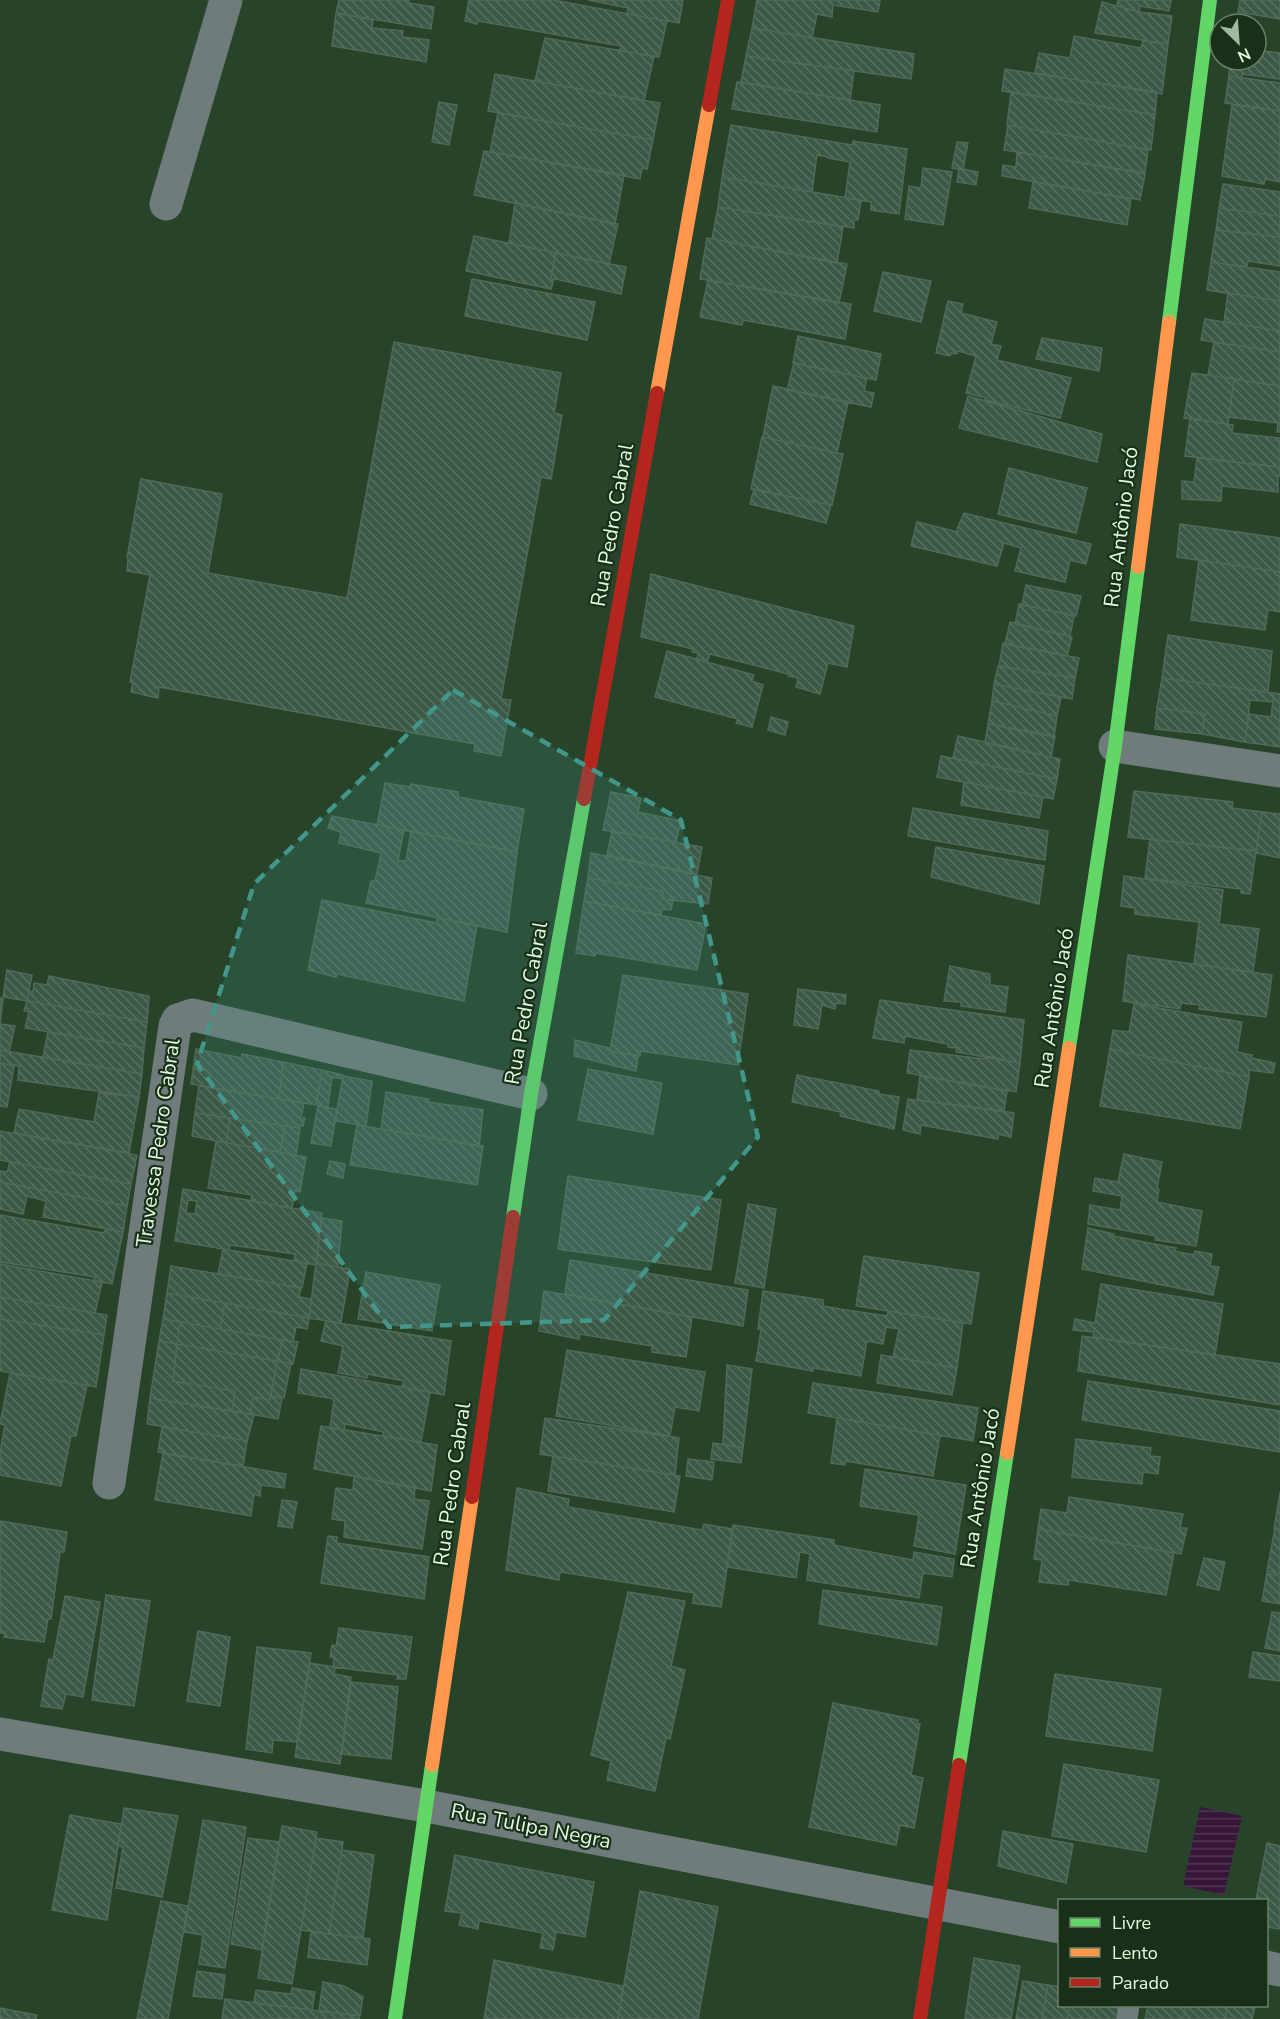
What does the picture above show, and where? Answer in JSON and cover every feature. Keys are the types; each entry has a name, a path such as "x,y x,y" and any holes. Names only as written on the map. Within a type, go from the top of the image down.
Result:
{"street":[{"path":"166,204 226,0"},
{"name":"Rua Pedro Cabral","path":"395,2019 531,1094 728,0"},
{"name":"Rua Antônio Jacó","path":"920,2019 1114,746 1210,0"},
{"path":"1114,746 1280,771"},
{"name":"Travessa Pedro Cabral","path":"109,1483 173,1038 178,1020 193,1015 531,1094"},
{"name":"Rua Tulipa Negra","path":"0,1734 426,1806 1058,1927"}],"highlighted area":[{"path":"453,690 681,820 758,1137 604,1320 389,1327 197,1064 254,884"}],"shaded area":[{"path":"1200,1807 1242,1816 1224,1895 1183,1886"}],"building":[{"path":"339,0 409,0 408,3 434,7 431,29 336,13"},
{"path":"469,0 553,0 667,21 659,57 620,51 621,46 478,21 477,24 465,21"},
{"path":"588,0 683,0 679,23 627,14 628,8"},
{"path":"757,0 880,0 878,12 833,5 832,17 817,14 812,38 752,28"},
{"path":"1118,0 1171,0 1169,11 1140,6 1139,12 1117,6"},
{"path":"1240,0 1280,0 1280,19 1268,17 1268,12 1238,12"},
{"path":"1102,2 1139,12 1172,16 1168,44 1095,33"},
{"path":"336,13 373,20 372,28 403,31 402,37 429,40 426,62 332,46"},
{"path":"752,28 914,54 911,79 746,56"},
{"path":"1074,36 1141,48 1143,41 1168,44 1162,94 1035,73 1039,53 1070,58"},
{"path":"545,38 654,56 644,101 535,81"},
{"path":"1268,52 1280,53 1280,79 1242,74 1242,78 1229,76 1229,72 1268,72"},
{"path":"746,56 854,71 850,100 741,82"},
{"path":"1005,69 1157,92 1155,115 1002,91"},
{"path":"495,74 660,103 653,140 488,111"},
{"path":"1229,76 1280,83 1280,111 1225,103"},
{"path":"737,82 880,105 877,132 732,109"},
{"path":"1011,92 1155,115 1151,150 1007,125"},
{"path":"439,102 457,105 449,145 432,142"},
{"path":"1232,105 1280,111 1280,182 1265,179 1264,184 1222,176"},
{"path":"498,113 653,140 647,169 642,168 640,179 490,152"},
{"path":"731,125 852,145 853,141 907,149 899,214 871,210 871,202 845,198 850,162 828,157 817,155 812,192 722,177"},
{"path":"1008,125 1148,150 1145,173 1004,150"},
{"path":"957,142 968,143 963,169 978,172 976,185 957,182 959,169 952,168"},
{"path":"484,151 624,175 615,224 474,195"},
{"path":"1017,152 1145,174 1140,200 1002,176 1003,165 1016,167"},
{"path":"923,168 952,172 943,225 905,219 909,186 921,188"},
{"path":"722,177 861,200 858,220 854,220 854,228 718,207"},
{"path":"1033,182 1131,199 1127,225 1029,208"},
{"path":"1223,184 1280,192 1280,216 1219,208"},
{"path":"515,203 618,224 609,264 509,243"},
{"path":"718,207 843,227 837,263 712,239"},
{"path":"1219,208 1280,216 1280,237 1216,230"},
{"path":"1216,230 1280,237 1280,266 1248,261 1247,267 1211,262"},
{"path":"474,236 556,253 551,289 466,271"},
{"path":"707,238 847,264 839,303 700,279"},
{"path":"556,253 626,267 621,294 551,278"},
{"path":"1211,262 1280,272 1280,301 1207,290"},
{"path":"883,272 931,281 921,322 874,311"},
{"path":"472,279 595,302 587,340 465,316"},
{"path":"708,280 851,304 845,339 743,320 742,325 700,317"},
{"path":"1228,293 1280,301 1280,331 1224,322"},
{"path":"948,301 963,304 961,313 997,322 991,344 1001,346 997,360 1071,378 1060,418 985,400 986,398 966,393 976,356 958,351 957,354 951,353 950,356 936,353"},
{"path":"1205,319 1280,331 1280,352 1201,340"},
{"path":"798,336 881,354 876,380 793,363"},
{"path":"1042,338 1102,348 1099,371 1036,359"},
{"path":"394,342 561,373 554,413 562,415 551,479 541,477 501,699 511,700 501,756 474,751 475,744 159,687 158,698 131,692 133,682 130,682 150,575 127,571 127,558 141,479 222,494 208,573 347,598"},
{"path":"1214,342 1280,352 1280,386 1208,375"},
{"path":"794,363 867,378 864,391 874,393 871,407 787,390"},
{"path":"1192,373 1234,379 1228,424 1184,418"},
{"path":"1234,379 1280,386 1280,432 1277,432 1278,423 1229,417"},
{"path":"773,386 848,402 837,453 763,437"},
{"path":"968,396 1102,434 1097,462 959,428"},
{"path":"1190,418 1233,425 1232,433 1280,438 1280,467 1185,456"},
{"path":"762,437 843,454 832,505 751,489"},
{"path":"1197,458 1280,467 1278,492 1222,486 1221,501 1182,499 1182,481 1194,482"},
{"path":"1009,468 1087,488 1076,533 998,514"},
{"path":"754,489 831,505 826,523 750,504"},
{"path":"964,513 1091,544 1086,564 1070,560 1065,582 1015,571 1021,548 1004,543 997,566 911,546 917,522 958,532 957,529"},
{"path":"1180,524 1280,538 1280,572 1177,557"},
{"path":"1199,560 1280,572 1280,612 1268,610 1265,630 1191,620"},
{"path":"651,574 854,626 847,667 828,663 820,694 796,687 798,678 788,676 788,674 710,654 707,662 697,659 698,653 692,652 693,649 641,637"},
{"path":"1026,585 1081,596 1076,616 1022,605"},
{"path":"1019,604 1074,616 1070,636 1015,624"},
{"path":"1010,622 1072,637 1067,656 1005,644"},
{"path":"1168,635 1272,651 1268,692 1162,678"},
{"path":"1003,643 1079,658 1075,678 999,666"},
{"path":"667,651 754,675 752,681 763,685 752,727 736,723 738,719 655,697"},
{"path":"998,666 1075,678 1072,699 994,684"},
{"path":"1162,678 1274,693 1273,702 1250,700 1245,742 1202,734 1205,714 1157,708"},
{"path":"994,684 1061,697 1057,716 992,701"},
{"path":"1274,693 1280,694 1280,747 1245,742 1249,714 1271,717"},
{"path":"992,701 1057,716 1054,737 988,724"},
{"path":"1157,708 1205,714 1202,734 1155,729"},
{"path":"771,717 788,722 785,735 768,730"},
{"path":"988,724 1055,736 1051,757 985,743"},
{"path":"958,736 1060,759 1057,779 953,758"},
{"path":"941,756 1057,779 1053,799 937,777"},
{"path":"964,782 1043,797 1039,818 961,805"},
{"path":"385,783 410,787 411,784 458,792 458,797 524,809 517,852 377,825"},
{"path":"1134,791 1233,802 1232,808 1262,812 1256,851 1128,837"},
{"path":"611,792 641,798 638,812 681,821 676,842 603,830"},
{"path":"913,808 1048,831 1045,860 908,836"},
{"path":"1262,812 1280,814 1280,858 1256,853"},
{"path":"332,816 404,830 398,860 406,861 411,831 517,852 507,932 366,903 371,881 375,881 381,853 339,843 341,832 328,828"},
{"path":"612,831 702,847 697,874 607,855"},
{"path":"1150,839 1256,851 1250,894 1241,893 1241,889 1145,878"},
{"path":"936,847 1044,866 1039,904 931,877"},
{"path":"591,853 712,878 708,904 662,899 663,891 588,878"},
{"path":"1124,876 1223,890 1219,924 1259,929 1253,972 1194,964 1199,922 1135,914 1135,908 1121,906"},
{"path":"588,878 663,891 662,899 673,900 671,910 662,909 661,915 584,901"},
{"path":"322,900 437,923 437,918 477,925 464,1001 308,970"},
{"path":"584,901 706,924 697,970 596,953 595,956 576,953"},
{"path":"1128,955 1272,975 1266,1017 1199,1009 1200,1005 1181,1003 1180,1009 1123,1001"},
{"path":"950,966 990,974 990,985 1008,987 1005,1012 961,1006 961,1002 944,1001"},
{"path":"7,970 32,975 27,1001 3,997"},
{"path":"623,975 748,994 738,1065 641,1051 640,1056 610,1051"},
{"path":"49,976 149,996 147,1022 27,1001 29,991 33,992 34,983 47,985"},
{"path":"798,989 846,995 845,1004 836,1003 835,1009 822,1005 818,1029 794,1025"},
{"path":"0,998 3,999 0,1025"},
{"path":"880,1000 1024,1020 1020,1063 956,1052 957,1048 948,1047 948,1044 905,1036 904,1043 873,1038"},
{"path":"27,1001 147,1022 144,1048 25,1028 29,1012 24,1011"},
{"path":"1134,1004 1242,1022 1237,1052 1252,1055 1251,1058 1275,1063 1273,1073 1249,1070 1249,1077 1110,1049 1113,1030 1129,1032"},
{"path":"0,1024 15,1026 9,1052 0,1050"},
{"path":"48,1032 144,1048 142,1074 43,1057"},
{"path":"575,1040 610,1048 610,1051 638,1056 636,1071 574,1056"},
{"path":"196,1049 242,1058 242,1054 283,1062 279,1099 191,1084"},
{"path":"1110,1049 1249,1077 1240,1129 1100,1106"},
{"path":"0,1050 142,1074 139,1097 18,1080 19,1066 0,1063"},
{"path":"910,1050 984,1059 984,1056 1020,1063 1016,1092 907,1073"},
{"path":"283,1062 322,1070 316,1105 279,1099"},
{"path":"0,1063 14,1066 7,1107 0,1106"},
{"path":"588,1069 662,1083 653,1134 578,1120"},
{"path":"322,1070 343,1075 343,1079 332,1077 328,1107 316,1105"},
{"path":"797,1075 899,1097 894,1129 840,1116 841,1112 792,1102"},
{"path":"343,1076 372,1081 366,1126 335,1121"},
{"path":"920,1076 1007,1091 1004,1111 917,1100"},
{"path":"199,1086 304,1103 301,1117 305,1118 303,1126 300,1125 299,1128 195,1113"},
{"path":"386,1092 429,1099 428,1102 483,1110 479,1146 381,1129"},
{"path":"99,1093 139,1097 129,1153 14,1133 19,1109 94,1122"},
{"path":"908,1099 1014,1113 1011,1137 998,1134 998,1139 921,1125 920,1134 903,1130"},
{"path":"318,1106 337,1109 331,1146 311,1143"},
{"path":"195,1113 230,1118 226,1143 192,1136"},
{"path":"230,1118 285,1126 280,1152 226,1143"},
{"path":"357,1125 483,1146 477,1185 350,1165"},
{"path":"285,1126 300,1128 296,1156 280,1152"},
{"path":"0,1131 137,1155 131,1184 0,1160"},
{"path":"216,1141 306,1157 300,1192 295,1191 292,1208 251,1201 252,1195 208,1188"},
{"path":"1124,1154 1162,1162 1157,1202 1202,1211 1196,1246 1155,1240 1156,1236 1088,1224 1090,1205 1120,1210 1122,1196 1093,1191 1095,1178 1118,1182"},
{"path":"330,1161 345,1164 343,1178 327,1174"},
{"path":"10,1162 131,1184 127,1206 0,1182 0,1171 7,1172"},
{"path":"568,1176 721,1200 711,1270 558,1249"},
{"path":"0,1182 127,1206 123,1232 43,1217 46,1201 27,1196 23,1214 0,1209"},
{"path":"183,1189 322,1213 316,1265 294,1261 295,1254 230,1245 229,1250 175,1241","holes":["188,1200 197,1201 195,1214 186,1213"]},
{"path":"748,1204 776,1209 764,1288 735,1283"},
{"path":"0,1215 104,1233 105,1229 123,1232 112,1284 94,1281 95,1277 0,1262"},
{"path":"321,1218 342,1221 338,1267 316,1263"},
{"path":"1088,1228 1114,1234 1113,1236 1176,1248 1174,1251 1194,1255 1195,1251 1212,1254 1210,1266 1219,1267 1213,1295 1082,1269"},
{"path":"223,1249 307,1263 302,1288 218,1274"},
{"path":"864,1256 979,1273 971,1324 856,1306"},
{"path":"570,1260 748,1290 743,1326 565,1294"},
{"path":"316,1263 350,1269 341,1323 309,1318"},
{"path":"0,1264 102,1282 95,1313 0,1297"},
{"path":"171,1266 301,1288 299,1297 311,1299 309,1318 167,1293"},
{"path":"366,1272 440,1285 432,1331 358,1319"},
{"path":"1101,1284 1223,1304 1215,1355 1093,1337 1094,1332 1073,1330 1075,1319 1095,1323"},
{"path":"544,1291 692,1317 686,1357 652,1352 652,1346 580,1334 579,1339 539,1331"},
{"path":"763,1291 823,1300 823,1306 840,1309 887,1316 888,1311 963,1323 957,1368 893,1357 899,1329 886,1327 883,1344 867,1341 861,1376 813,1368 813,1371 756,1361 761,1330 758,1329"},
{"path":"167,1293 225,1303 220,1329 163,1319"},
{"path":"0,1297 107,1315 104,1335 0,1319"},
{"path":"225,1303 309,1318 307,1329 296,1327 293,1342 220,1329"},
{"path":"0,1319 104,1335 96,1387 0,1371"},
{"path":"163,1319 180,1322 177,1344 159,1341"},
{"path":"326,1321 451,1341 444,1395 402,1387 404,1381 367,1374 367,1378 338,1373 343,1346 321,1341"},
{"path":"180,1322 283,1340 277,1361 177,1344"},
{"path":"1082,1336 1280,1364 1280,1405 1078,1371"},
{"path":"283,1340 298,1342 293,1364 277,1361"},
{"path":"159,1341 177,1344 173,1381 235,1391 232,1411 150,1398"},
{"path":"177,1344 277,1361 270,1400 253,1397 250,1414 232,1411 235,1391 173,1381"},
{"path":"567,1350 705,1372 699,1411 675,1407 670,1436 556,1416"},
{"path":"881,1355 957,1368 952,1395 877,1383"},
{"path":"277,1361 291,1364 284,1398 271,1396"},
{"path":"727,1365 752,1369 743,1448 723,1444"},
{"path":"301,1369 430,1392 421,1442 382,1436 384,1432 345,1424 344,1430 330,1428 334,1399 298,1393"},
{"path":"10,1373 87,1385 76,1436 71,1436 61,1486 0,1475 0,1453 5,1425 0,1424"},
{"path":"1088,1381 1280,1411 1280,1452 1082,1420"},
{"path":"813,1383 978,1408 973,1441 808,1413"},
{"path":"271,1396 282,1398 278,1419 250,1414 253,1397 270,1400"},
{"path":"150,1398 254,1415 247,1441 147,1424"},
{"path":"545,1418 679,1438 675,1475 540,1454"},
{"path":"837,1418 940,1435 933,1476 846,1461 845,1465 831,1463"},
{"path":"321,1426 437,1445 431,1491 314,1469"},
{"path":"162,1427 247,1441 243,1466 158,1452"},
{"path":"1076,1439 1151,1448 1150,1456 1160,1457 1158,1474 1143,1472 1142,1484 1072,1477"},
{"path":"713,1443 743,1448 741,1463 711,1459"},
{"path":"163,1453 286,1474 284,1488 261,1485 260,1496 254,1494 251,1516 155,1500"},
{"path":"553,1456 680,1476 674,1512 548,1491"},
{"path":"688,1459 714,1462 712,1480 686,1476"},
{"path":"865,1469 966,1485 955,1554 914,1546 919,1515 860,1506"},
{"path":"354,1476 415,1487 414,1499 429,1501 422,1549 344,1537 345,1521 332,1519 336,1488 353,1490"},
{"path":"517,1488 569,1499 568,1507 702,1530 704,1524 733,1529 721,1607 693,1603 694,1593 560,1572 559,1580 506,1570"},
{"path":"1280,1492 1280,1530 1274,1529"},
{"path":"1069,1497 1183,1514 1180,1528 1187,1528 1181,1554 1038,1529 1041,1509 1067,1513"},
{"path":"282,1500 297,1502 292,1528 278,1526"},
{"path":"0,1521 67,1532 64,1552 60,1552 51,1619 48,1619 44,1642 4,1637 5,1633 0,1633"},
{"path":"733,1525 834,1540 834,1545 913,1560 914,1552 954,1559 952,1577 923,1573 919,1598 807,1580 810,1554 800,1552 796,1578 727,1567"},
{"path":"1275,1528 1280,1530 1280,1574 1267,1571"},
{"path":"1038,1529 1174,1553 1166,1595 1069,1580 1068,1585 1039,1582 1042,1560 1034,1559"},
{"path":"328,1536 337,1537 337,1543 429,1557 424,1599 321,1583"},
{"path":"1204,1558 1225,1562 1219,1590 1197,1585"},
{"path":"1267,1573 1280,1576 1280,1604 1262,1601"},
{"path":"823,1590 942,1607 937,1645 819,1624"},
{"path":"628,1592 685,1601 671,1666 685,1670 670,1739 666,1738 655,1791 607,1780 611,1761 591,1755"},
{"path":"106,1595 150,1601 134,1706 92,1700"},
{"path":"65,1596 100,1602 83,1697 66,1694 62,1709 41,1706 49,1659 53,1660"},
{"path":"1272,1612 1280,1613 1280,1651 1265,1648"},
{"path":"339,1628 412,1637 406,1679 397,1679 398,1675 333,1667 334,1658 330,1657 332,1645 336,1646"},
{"path":"198,1631 230,1637 220,1706 187,1701"},
{"path":"257,1647 311,1653 297,1742 273,1740 272,1753 246,1749"},
{"path":"1253,1652 1280,1656 1280,1681 1249,1677"},
{"path":"310,1663 335,1667 334,1674 351,1677 340,1764 295,1757"},
{"path":"1055,1674 1161,1689 1152,1751 1046,1736"},
{"path":"351,1682 398,1687 391,1759 342,1754"},
{"path":"833,1703 918,1720 917,1724 920,1724 911,1775 923,1778 914,1828 900,1825 896,1845 809,1827"},
{"path":"1064,1764 1159,1780 1146,1852 1052,1836"},
{"path":"124,1808 178,1816 162,1897 116,1888 123,1847 118,1846"},
{"path":"70,1815 121,1824 107,1920 52,1910"},
{"path":"203,1820 246,1827 225,1968 199,1964 203,1935 184,1932"},
{"path":"282,1826 317,1832 292,1984 258,1978"},
{"path":"1003,1831 1073,1844 1066,1883 998,1866"},
{"path":"248,1838 279,1842 262,1950 231,1944"},
{"path":"316,1838 343,1842 329,1934 301,1930"},
{"path":"1267,1843 1280,1846 1280,1929 1268,1927 1268,1899 1256,1899"},
{"path":"342,1850 374,1855 363,1938 329,1934"},
{"path":"455,1855 594,1882 585,1937 556,1932 553,1950 540,1948 543,1933 479,1921 478,1929 459,1925 462,1913 445,1911"},
{"path":"640,1891 718,1907 698,2019 618,2019"},
{"path":"161,1901 188,1906 168,2019 137,2019"},
{"path":"311,1932 370,1939 367,1965 308,1957"},
{"path":"974,1958 1020,1966 1011,2019 965,2019"},
{"path":"494,1960 623,1986 618,2019 484,2019"},
{"path":"197,1971 225,1975 222,1999 193,1996"},
{"path":"1023,1981 1048,1985 1042,2019 1016,2019"},
{"path":"323,1982 344,1986 363,1997 360,2016 319,2011"},
{"path":"1048,1985 1058,1987 1058,2007 1070,2007 1067,2019 1042,2019"},
{"path":"292,1988 315,1992 312,2010 254,2003 256,1990 291,1994"},
{"path":"225,1999 360,2016 359,2019 222,2019"},
{"path":"1070,2007 1096,2007 1093,2019 1067,2019"},
{"path":"1096,2007 1122,2007 1120,2019 1093,2019"},
{"path":"1148,2007 1186,2007 1183,2019 1145,2019"},
{"path":"1186,2007 1228,2007 1225,2019 1183,2019"},
{"path":"1228,2007 1255,2007 1252,2019 1225,2019"},
{"path":"0,2008 37,2015 36,2019 0,2019"}],"traffic: fast":[{"path":"1169,322 1210,0"},
{"path":"1069,1048 1115,746 1138,567"},
{"path":"513,1217 531,1094 584,799"},
{"path":"959,1765 1007,1453"},
{"path":"395,2019 432,1765"}],"traffic: slow":[{"path":"657,393 709,105"},
{"path":"1138,567 1169,322"},
{"path":"1007,1453 1069,1048"},
{"path":"432,1765 472,1497"}],"traffic: jam":[{"path":"709,105 728,0"},
{"path":"584,799 657,393"},
{"path":"472,1497 513,1217"},
{"path":"920,2019 959,1765"}]}
